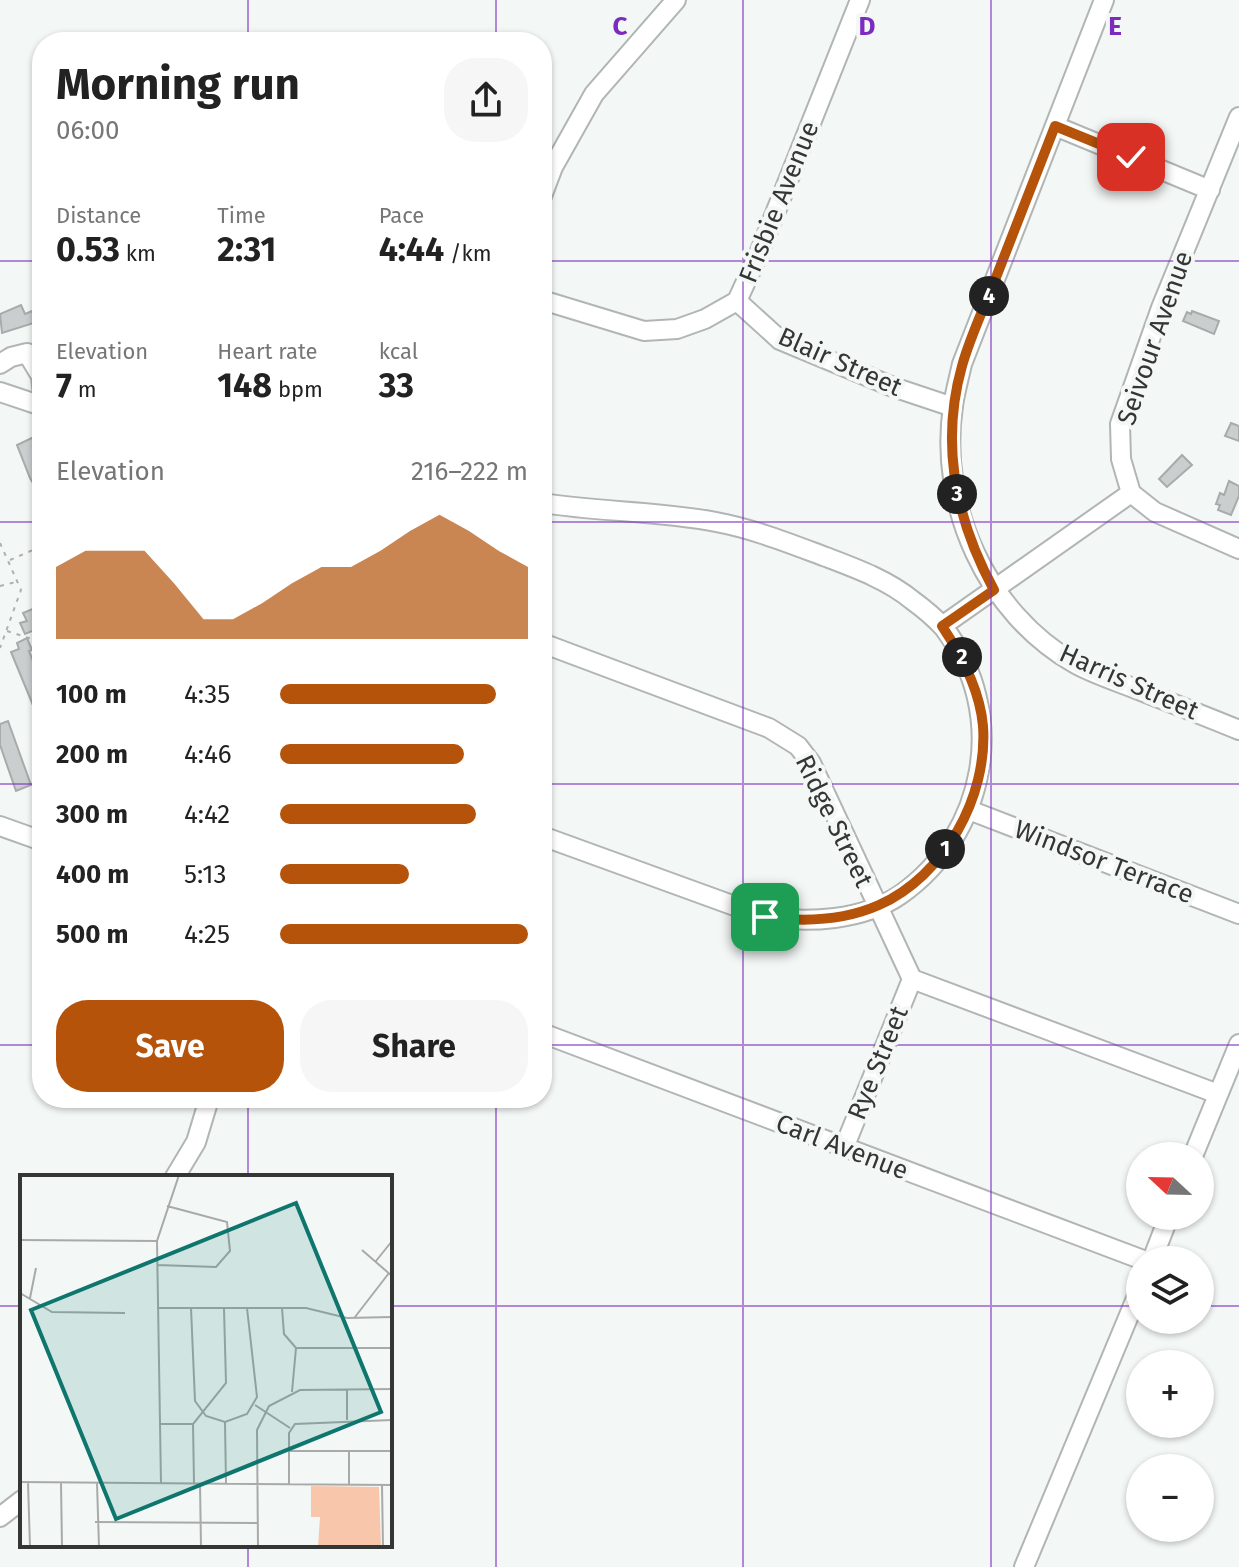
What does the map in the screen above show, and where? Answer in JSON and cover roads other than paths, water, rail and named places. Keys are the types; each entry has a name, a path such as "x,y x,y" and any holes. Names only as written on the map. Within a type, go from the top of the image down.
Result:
{"street":[{"path":"552,170 594,94 676,0"},
{"name":"Frisbie Avenue","path":"552,303 644,331 677,329 705,319 737,301 860,0"},
{"name":"Harris Street","path":"1104,0 962,364 953,407 951,445 954,485 976,557 994,590 1044,642 1075,663 1239,730"},
{"name":"Seivour Avenue","path":"1131,493 1121,459 1120,424 1161,308 1239,117"},
{"path":"1055,126 1210,190"},
{"name":"Blair Street","path":"737,301 780,340 893,387 953,407"},
{"path":"0,364 27,353 32,361"},
{"path":"0,392 32,403"},
{"path":"942,626 1131,493 1155,512 1239,549"},
{"path":"552,504 718,522 782,540 863,570 910,597 942,626 961,655 973,685 983,725 982,761 969,810 952,841 928,870 899,895 876,907 835,918 797,921 765,917 552,840"},
{"name":"Ridge Street","path":"552,647 769,728 798,746 811,763 912,979"},
{"name":"Windsor Terrace","path":"969,810 1239,914"},
{"path":"0,826 32,832"},
{"path":"912,979 1218,1094"},
{"name":"Rye Street","path":"844,1148 912,979"},
{"name":"Carl Avenue","path":"552,1037 1126,1254"},
{"path":"1199,1142 1218,1094 1234,1069 1239,1044"},
{"path":"176,1175 196,1142 206,1108"},
{"path":"1024,1567 1126,1323"},
{"path":"0,1517 20,1502"}]}
